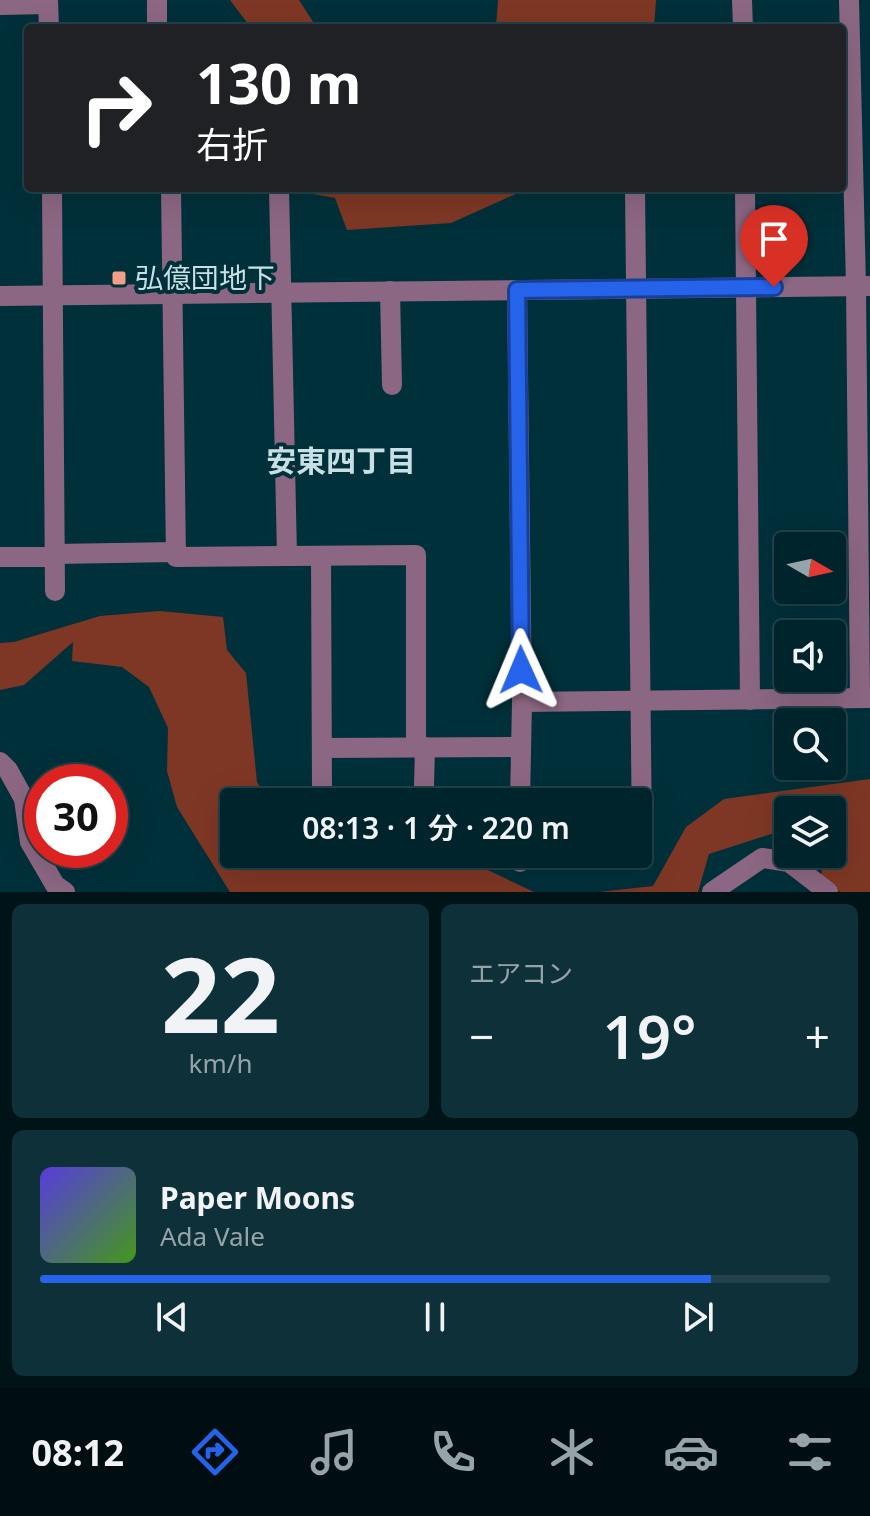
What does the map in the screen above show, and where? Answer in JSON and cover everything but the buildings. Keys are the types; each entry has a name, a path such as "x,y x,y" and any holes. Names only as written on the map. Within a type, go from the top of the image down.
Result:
{"street":[{"path":"157,0 157,24"},
{"path":"742,0 743,24"},
{"path":"522,702 865,698 860,33 849,0"},
{"path":"0,5 48,2 49,24"},
{"path":"52,192 55,591"},
{"path":"171,192 176,557 416,555 420,747 424,786"},
{"path":"279,192 287,556"},
{"path":"635,192 642,788"},
{"path":"745,192 750,700"},
{"path":"0,296 863,286"},
{"path":"517,290 520,788"},
{"path":"390,291 392,385"},
{"path":"0,557 176,552"},
{"path":"321,556 322,788"},
{"path":"322,748 521,747"},
{"path":"0,762 24,799 30,842 55,885 65,892"},
{"path":"712,892 762,858 789,862 828,892"}],"shaded area":[{"path":"230,0 299,0 314,24 248,24"},
{"path":"498,0 656,0 654,24 496,24"},
{"path":"302,192 520,192 451,223 347,230 335,198"},
{"path":"160,611 223,617 227,650 246,673 257,782 261,788 220,788 220,868 483,868 534,892 230,892 177,807 167,771 168,728 149,687 122,667 72,661 73,642 24,685 0,690 0,643 14,642 100,616"},
{"path":"870,779 870,892 840,892 821,876 822,868 846,868 846,796 774,796 774,833 709,854 698,892 599,892 653,886 686,827 724,799"}],"place":[{"name":"弘億団地下","path":"119,278"}],"district":[{"name":"安東四丁目","path":"341,462"}],"route":[{"path":"521,670 517,290 774,287"}]}
